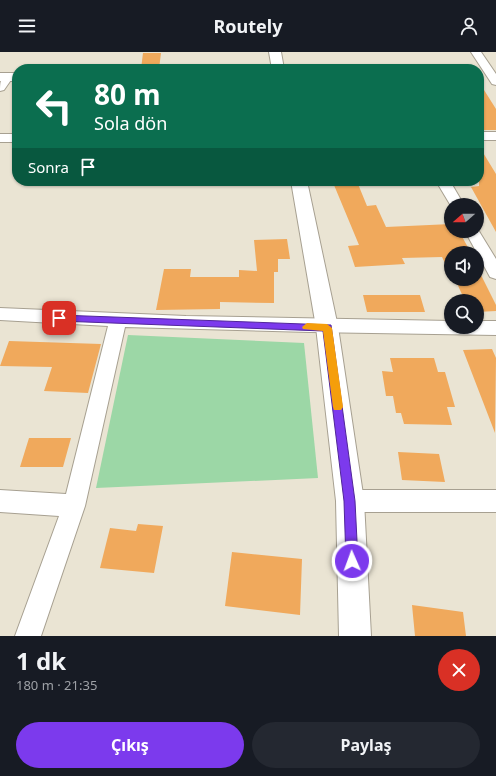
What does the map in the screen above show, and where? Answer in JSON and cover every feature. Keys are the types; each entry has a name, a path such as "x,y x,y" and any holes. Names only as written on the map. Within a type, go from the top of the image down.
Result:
{"street":[{"path":"275,52 277,64"},
{"path":"476,52 495,78"},
{"path":"484,76 495,78"},
{"path":"0,88 8,77"},
{"path":"484,136 496,136"},
{"path":"0,138 12,138"},
{"path":"300,186 327,328 350,501 354,636"},
{"path":"446,186 453,198"},
{"path":"476,238 496,273"},
{"path":"0,314 118,321 327,328 496,328"},
{"path":"28,636 74,506 118,321"},
{"path":"0,501 74,506"},
{"path":"350,501 496,501"}],"green space":[{"path":"128,335 304,343 318,478 96,488"}],"building":[{"path":"143,53 161,53 160,64 142,64"},
{"path":"484,90 496,109 496,130 484,130"},
{"path":"484,154 496,174 496,232 484,210 484,198 477,198 471,187 484,186"},
{"path":"334,186 359,186 367,206 376,205 386,227 444,224 444,238 463,238 467,246 444,246 444,261 442,257 402,258 405,264 355,267 348,246 359,245"},
{"path":"287,239 290,259 278,259 278,272 274,272 274,303 220,302 220,309 156,310 164,269 191,269 190,277 239,277 239,270 257,271 254,240"},
{"path":"484,281 496,305 496,311 484,312 484,294 462,294 458,286 484,286"},
{"path":"363,295 420,295 425,312 367,312"},
{"path":"9,341 101,344 88,393 44,391 52,367 0,366"},
{"path":"492,349 496,358 495,433 463,350"},
{"path":"390,358 434,358 438,372 445,372 455,407 447,407 452,425 404,424 401,413 396,413 393,396 386,396 382,371 393,372"},
{"path":"29,438 71,438 63,467 20,467"},
{"path":"398,452 439,454 445,482 402,480"},
{"path":"138,524 163,526 154,573 100,568 110,528 136,531"},
{"path":"232,552 302,559 300,615 225,606"},
{"path":"412,605 463,612 466,636 415,636"}],"slow traffic":[{"path":"307,327 327,328 338,407"}],"route":[{"path":"59,318 327,328 350,501 352,561"}]}
